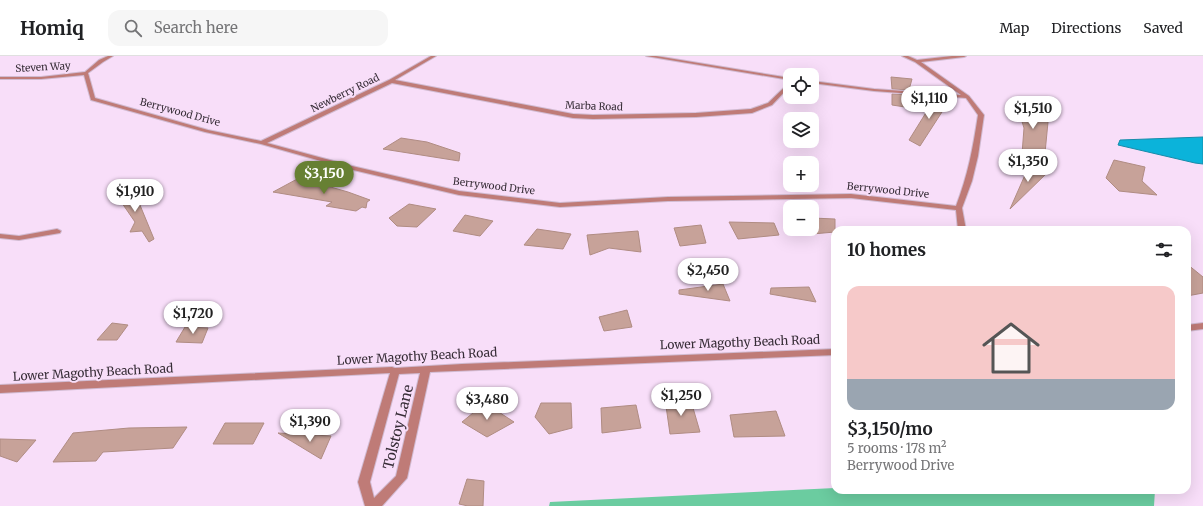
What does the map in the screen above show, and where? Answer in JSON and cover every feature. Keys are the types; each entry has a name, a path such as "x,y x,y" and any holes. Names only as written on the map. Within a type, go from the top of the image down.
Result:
{"street":[{"path":"86,73 100,61 111,56"},
{"name":"Newberry Road","path":"262,143 391,81 434,56"},
{"path":"648,56 783,78"},
{"path":"679,60 683,56"},
{"path":"904,56 917,61 967,97 981,115 975,156 969,181 959,208 961,226"},
{"path":"917,61 964,56"},
{"name":"Steven Way","path":"0,78 41,78 86,73"},
{"name":"Berrywood Drive","path":"86,73 93,99 351,168 459,193 560,205 668,199 851,196 959,208"},
{"name":"Marba Road","path":"391,81 572,116 593,117 696,115 752,111 770,104 783,90"},
{"path":"819,83 874,90 967,97"},
{"path":"0,236 19,238 57,230"},
{"path":"1191,328 1203,326"},
{"name":"Lower Magothy Beach Road","path":"0,389 392,370 831,352"},
{"name":"Tolstoy Lane","path":"395,371 364,482 372,506 400,478 426,369"}],"green space":[{"path":"831,488 831,494 1155,494 1154,506 549,506 550,502"}],"water":[{"path":"1203,137 1203,164 1118,145 1120,140"}],"building":[{"path":"891,77 912,79 909,90 892,89"},
{"path":"892,94 908,95 905,107 892,105"},
{"path":"938,97 951,98 920,146 909,140 927,111"},
{"path":"1016,102 1032,104 1048,122 1045,153 1041,158 1022,154 1024,128"},
{"path":"401,138 427,142 460,153 459,161 383,149"},
{"path":"1114,160 1145,167 1142,181 1157,195 1119,191 1106,178"},
{"path":"1029,168 1047,173 1010,209 1025,175"},
{"path":"299,178 370,200 367,202 366,208 362,207 356,211 326,206 332,202 273,192"},
{"path":"113,190 135,193 154,239 149,242 142,231 130,232 135,222"},
{"path":"409,204 436,209 417,227 397,226 389,218"},
{"path":"465,215 493,221 480,236 453,231"},
{"path":"819,218 835,219 835,226 831,226 831,232 819,233"},
{"path":"729,222 774,223 779,235 738,239"},
{"path":"701,225 706,243 680,246 674,228"},
{"path":"537,229 571,234 563,249 524,245"},
{"path":"638,231 641,252 609,248 590,255 587,235"},
{"path":"1191,267 1203,277 1203,293 1191,295"},
{"path":"723,284 730,301 679,294 679,290"},
{"path":"809,287 816,302 770,294 771,288"},
{"path":"627,310 632,327 604,331 599,317"},
{"path":"112,323 128,325 117,340 97,340"},
{"path":"185,327 208,328 202,343 176,342"},
{"path":"665,399 691,401 700,432 670,434"},
{"path":"485,403 514,422 487,437 462,422"},
{"path":"541,403 571,403 572,428 549,434 535,417"},
{"path":"636,405 641,428 602,433 601,408"},
{"path":"776,411 785,436 734,437 730,415"},
{"path":"225,423 264,423 253,444 213,444"},
{"path":"187,427 173,448 103,452 96,461 53,462 73,433 129,428"},
{"path":"278,433 331,436 321,459"},
{"path":"0,439 36,440 17,462 0,456"},
{"path":"467,479 484,481 483,506 468,506 459,504"}]}
